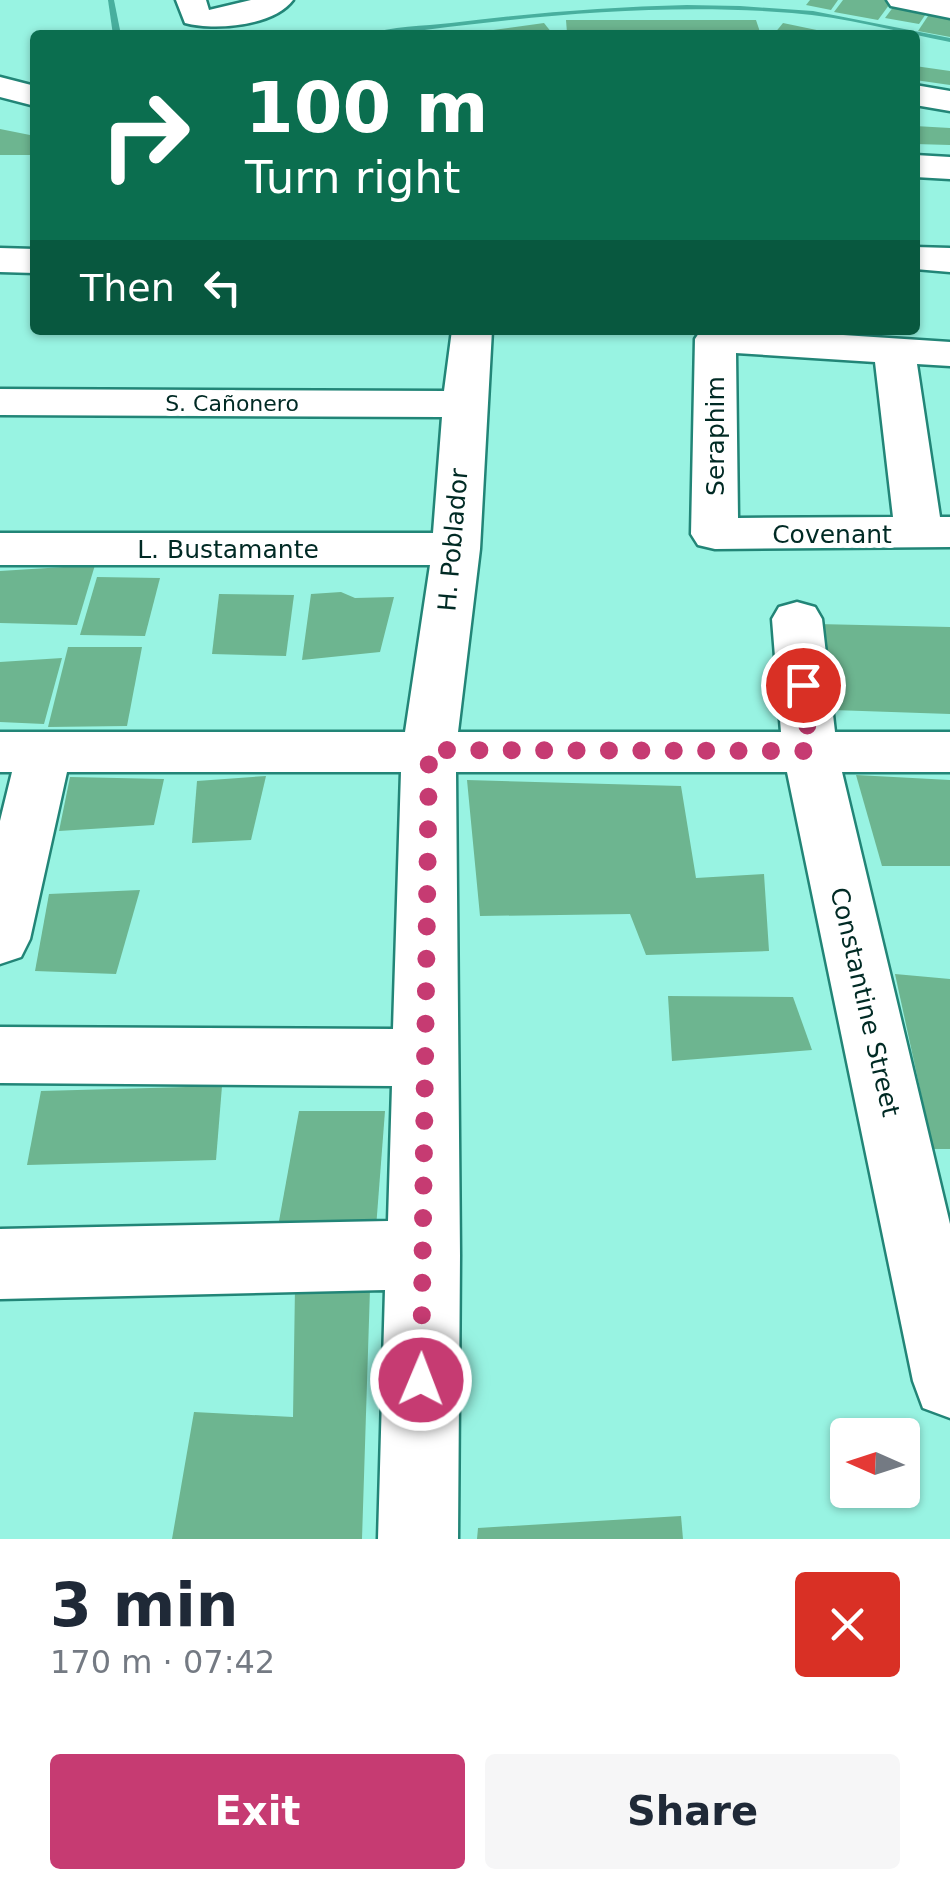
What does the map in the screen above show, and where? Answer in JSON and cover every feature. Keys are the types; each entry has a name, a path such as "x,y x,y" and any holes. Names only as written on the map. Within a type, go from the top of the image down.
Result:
{"street":[{"path":"190,0 196,18 206,21 278,0"},
{"path":"902,0 950,8"},
{"path":"0,87 30,95"},
{"path":"920,96 950,101"},
{"path":"920,166 950,168"},
{"path":"920,258 950,260"},
{"path":"0,260 30,261"},
{"name":"H. Poblador","path":"418,1539 429,750 456,549 471,335"},
{"name":"Seraphim","path":"715,534 715,339 894,350"},
{"path":"934,533 894,350 950,354"},
{"name":"S. Cañonero","path":"0,402 464,404"},
{"name":"Covenant","path":"715,534 934,533"},
{"name":"L. Bustamante","path":"0,549 456,549"},
{"name":"Constantine Street","path":"797,620 810,751 950,1381"},
{"path":"0,938 22,751 950,752"},
{"path":"0,1054 426,1058"},
{"path":"0,1264 424,1255"}],"building":[{"path":"810,0 838,0 831,10 806,5"},
{"path":"843,0 892,1 878,20 834,12"},
{"path":"897,2 930,8 919,24 885,18"},
{"path":"932,10 950,13 950,37 919,30"},
{"path":"566,20 756,20 759,30 567,30"},
{"path":"544,23 550,30 493,30"},
{"path":"783,23 817,30 777,30"},
{"path":"920,67 950,71 950,85 920,81"},
{"path":"920,126 950,128 950,145 920,144"},
{"path":"0,129 30,135 30,155 0,155"},
{"path":"95,565 77,625 0,623 0,571"},
{"path":"97,577 160,578 145,636 80,635"},
{"path":"341,592 355,598 394,597 380,652 302,660 311,594"},
{"path":"219,594 294,595 286,656 212,654"},
{"path":"817,624 950,627 950,714 833,710"},
{"path":"68,647 142,647 127,726 48,727"},
{"path":"62,658 44,724 0,722 0,662"},
{"path":"856,775 950,780 950,866 882,866"},
{"path":"266,776 251,840 192,843 197,781"},
{"path":"70,777 164,779 154,825 59,831"},
{"path":"467,780 681,786 696,878 764,874 769,951 646,955 630,914 480,916"},
{"path":"140,890 116,974 35,971 49,894"},
{"path":"895,974 950,979 950,1149 933,1149"},
{"path":"668,996 793,997 812,1050 672,1061"},
{"path":"222,1086 216,1160 27,1165 41,1091"},
{"path":"299,1111 385,1111 375,1241 277,1232"},
{"path":"295,1287 370,1289 362,1539 172,1539 194,1412 293,1417"},
{"path":"681,1516 683,1539 477,1539 478,1528"}],"waterway":[{"path":"111,0 116,30"},
{"path":"412,30 529,16 687,7 813,13 901,30"},
{"path":"920,34 950,40"}],"route":[{"path":"421,1380 429,750 810,751 803,685"}]}
